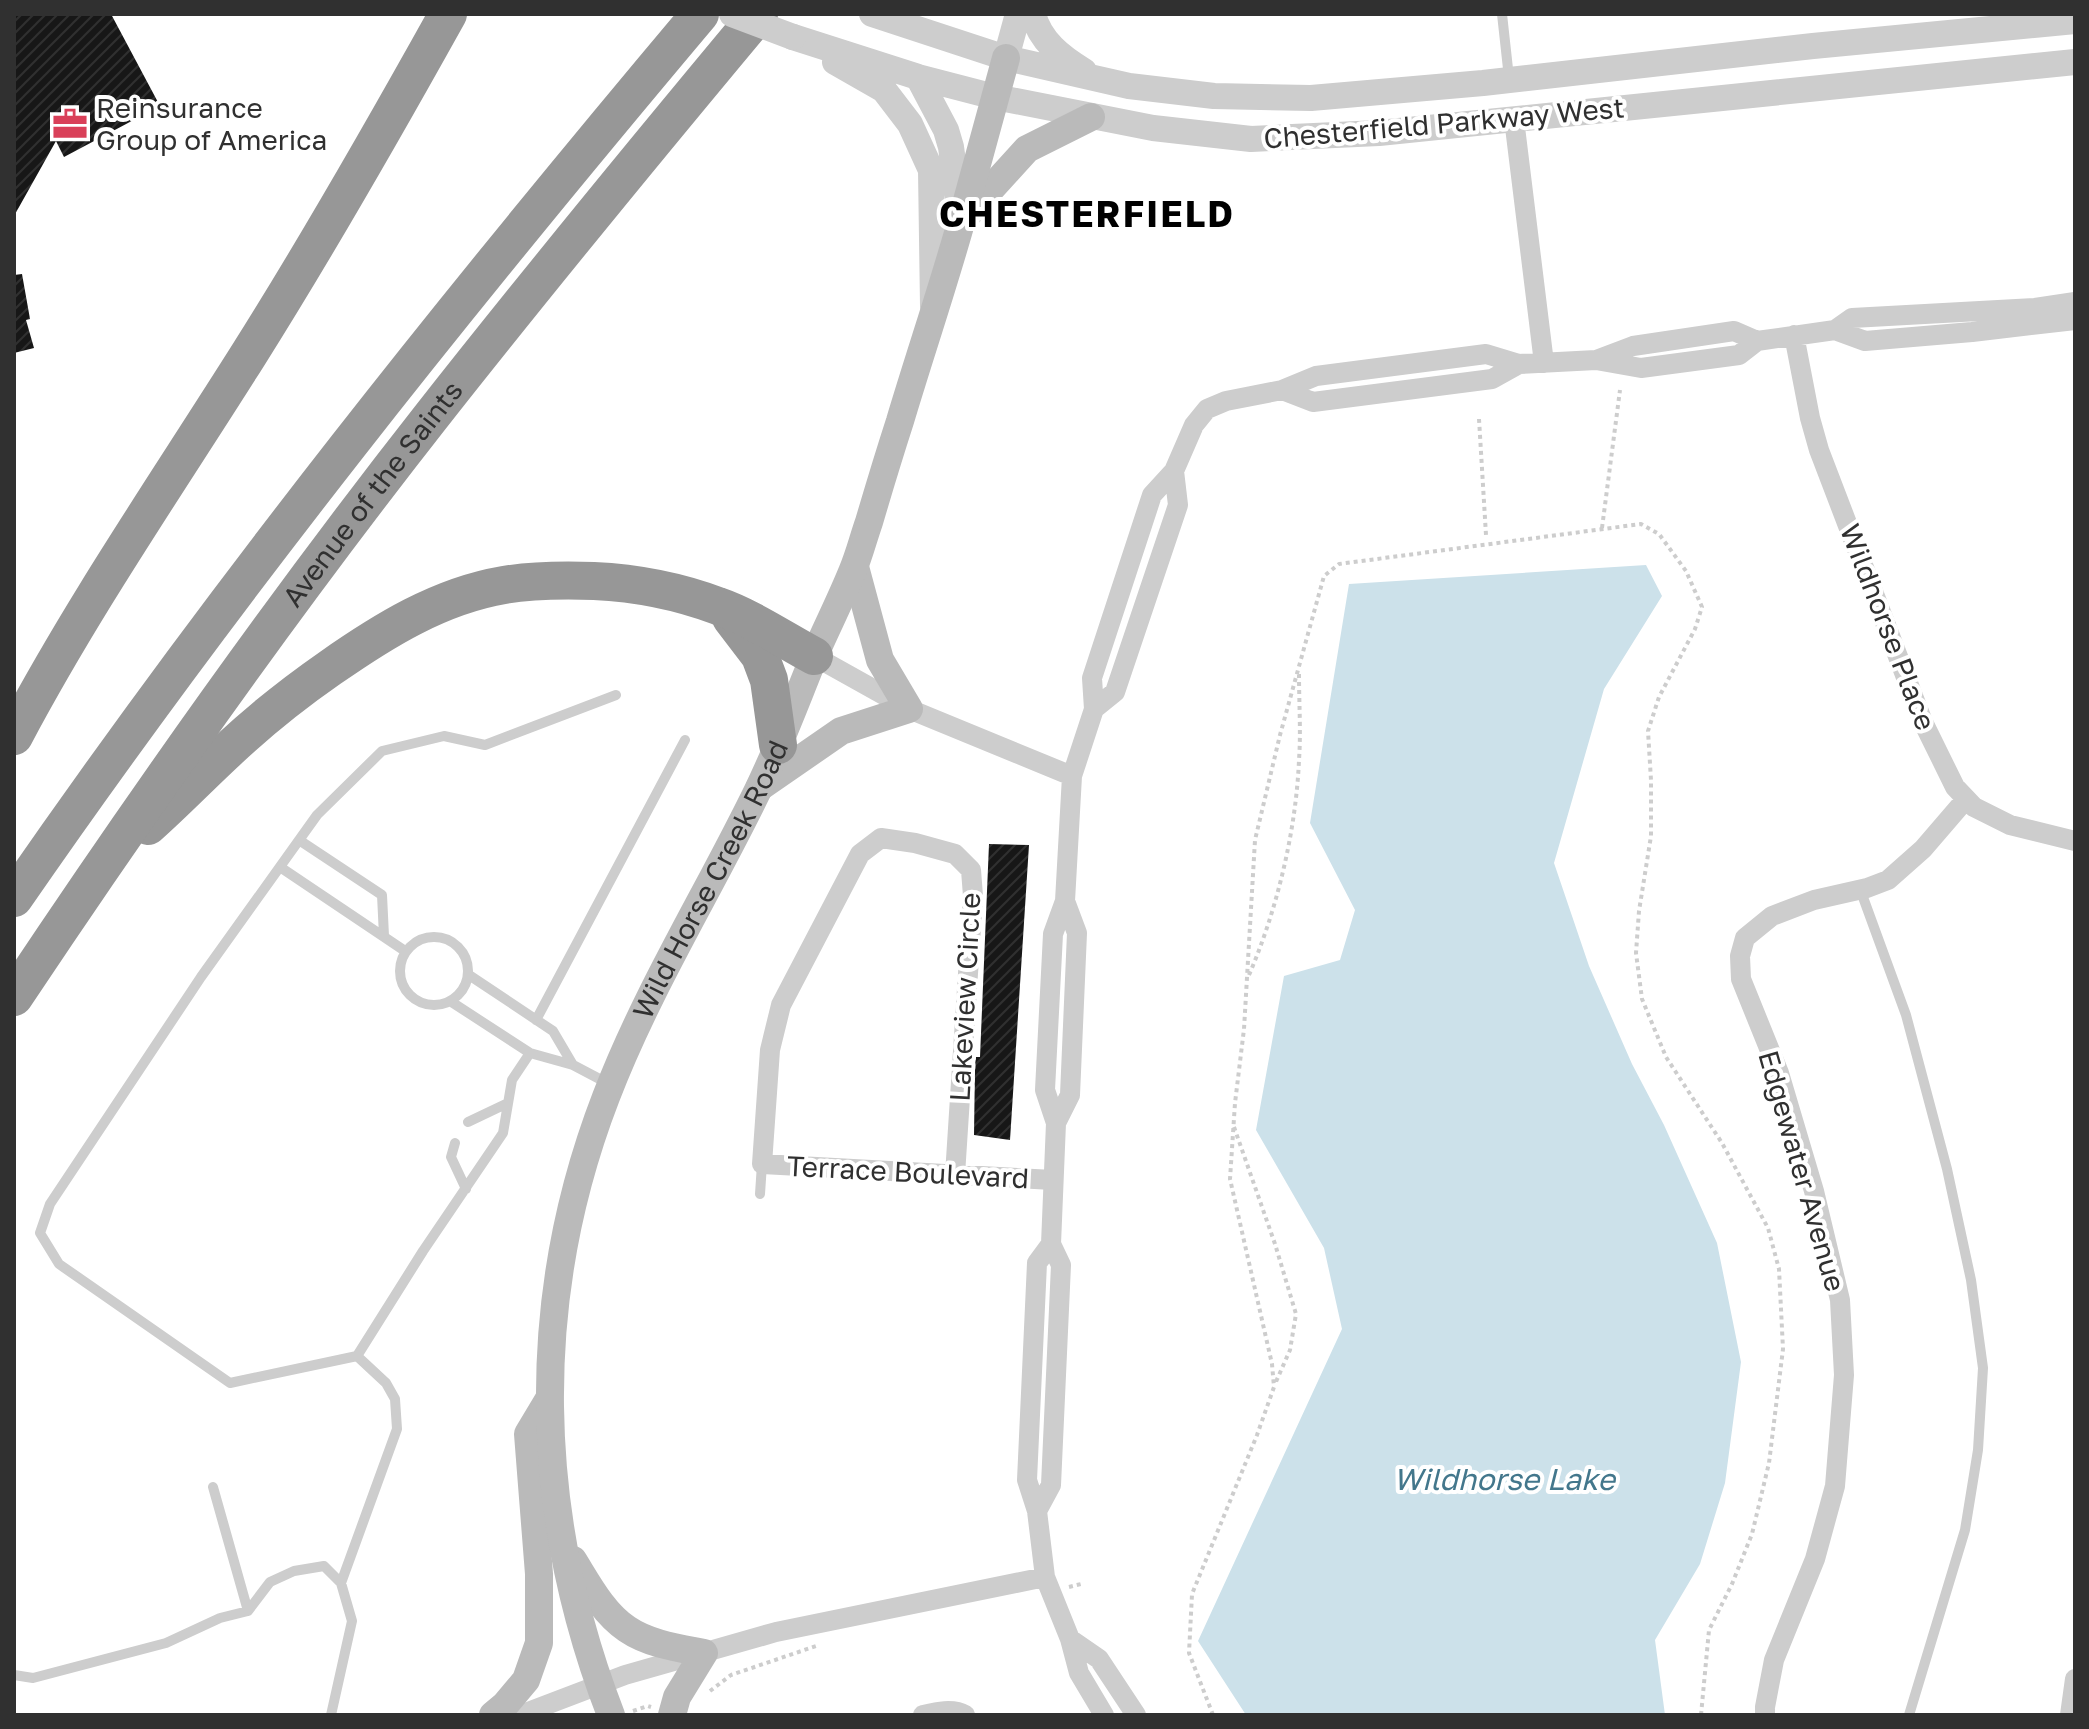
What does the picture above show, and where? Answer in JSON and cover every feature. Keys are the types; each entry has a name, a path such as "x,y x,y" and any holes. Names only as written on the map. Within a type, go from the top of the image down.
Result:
{"highway":[{"path":"14,736 95,593 319,241 448,14"},
{"name":"Avenue of the Saints","path":"14,898 173,676 329,468 514,237 700,14"},
{"name":"Avenue of the Saints","path":"14,997 250,657 429,419 759,14"},
{"path":"101,868 194,785 228,750 309,683 384,631 465,595 502,586 574,580 647,586 721,606 814,656"},
{"path":"721,606 760,656 769,680 778,745"}],"main road":[{"name":"Wild Horse Creek Road","path":"611,1715 591,1660 566,1565 552,1463 550,1360 558,1280 570,1217 585,1157 611,1085 663,970 759,788 855,567 961,222 1006,58"},
{"path":"961,222 992,184 1027,149 1091,117"},
{"path":"759,788 841,731 909,709 880,660 855,567"},
{"path":"493,1715 526,1680 539,1643 539,1574 528,1434 549,1398"},
{"path":"562,1543 598,1600 626,1628 660,1644 704,1653 677,1697 672,1715"}],"street":[{"name":"Chesterfield Parkway West","path":"732,14 803,41 995,97 1153,128 1265,140 1379,133 2075,62"},
{"name":"Chesterfield Parkway West","path":"872,14 1006,58 1129,86 1214,96 1311,98 2075,21"},
{"path":"1006,58 1018,14"},
{"path":"1033,14 1044,39 1069,61 1097,79"},
{"path":"803,41 884,90 910,124 931,170 933,314"},
{"path":"918,77 946,130 961,222"},
{"path":"1509,80 1544,363"},
{"path":"1835,330 1852,318 2035,308 2075,302"},
{"path":"1104,1715 1079,1673 1070,1639 1047,1584 1037,1511 1027,1480 1037,1263 1051,1244 1056,1123 1045,1090 1053,934 1065,901 1072,776 1094,709 1092,678 1152,495 1174,471 1194,425 1207,409 1226,401 1282,390 1316,376 1486,354 1519,364 1596,360 1633,346 1734,331 1757,341 1835,330 1865,341 2075,320"},
{"name":"Wildhorse Place","path":"1794,335 1819,450 1923,722 1955,787 1974,807 2010,825 2075,841"},
{"path":"1094,709 1115,692 1178,505 1174,471"},
{"path":"814,656 909,709 1072,776"},
{"name":"Edgewater Avenue","path":"1765,1715 1774,1660 1815,1559 1835,1486 1844,1375 1840,1300 1814,1191 1779,1073 1741,979 1740,956 1745,938 1772,916 1814,900 1888,880 1923,849 1966,799"},
{"name":"Lakeview Circle","path":"762,1164 770,1050 781,1005 860,854 881,838 955,854 971,870 973,896 955,1175"},
{"name":"Terrace Boulevard","path":"762,1164 1053,1180"},
{"path":"520,1715 599,1684 776,1632 1047,1584"},
{"path":"1070,1639 1099,1659 1136,1715"},
{"path":"2070,1715 2075,1679"},
{"path":"923,1715 940,1711 964,1714"}],"lane":[{"path":"1502,14 1509,80"},
{"path":"530,1053 512,1080 503,1133 357,1356 230,1383 59,1264 40,1233 50,1204 201,977 317,815 382,751 444,736 485,745 616,695"},
{"path":"536,1020 685,740"},
{"path":"299,840 382,895 384,936"},
{"path":"280,867 405,951"},
{"path":"1860,889 1906,1015 1947,1169 1971,1280 1983,1368 1978,1450 1965,1530 1909,1715"},
{"path":"424,937 446,938 464,952 469,975 459,995 440,1005 428,1005 408,994 402,984 401,961 405,951 424,937"},
{"path":"469,975 553,1031 573,1065"},
{"path":"450,1001 530,1053 573,1065 611,1085"},
{"path":"468,1122 508,1103"},
{"path":"455,1143 451,1157 466,1189"},
{"path":"760,1194 762,1164"},
{"path":"341,1583 397,1429 395,1399 386,1383 357,1356"},
{"path":"213,1487 248,1611"},
{"path":"14,1675 33,1678 166,1643 220,1618 248,1611 270,1582 294,1571 324,1566 341,1583 352,1621 331,1715"}],"path":[{"path":"1602,528 1620,390"},
{"path":"1479,419 1486,535"},
{"path":"1274,1387 1272,1364 1230,1179 1233,1125 1244,1029 1255,840 1324,576 1339,564 1641,524 1659,534 1686,571 1702,607 1695,629 1659,697 1648,731 1651,836 1636,953 1642,999 1666,1057 1722,1143 1768,1228 1779,1269 1783,1349 1769,1463 1752,1534 1709,1630 1701,1715"},
{"path":"1247,981 1261,946 1281,874 1295,808 1299,761 1299,667"},
{"path":"1213,1715 1189,1653 1192,1594 1290,1350 1296,1314 1233,1125"},
{"path":"1047,1584 1081,1584"},
{"path":"708,1693 731,1675 825,1643"}],"water":[{"name":"Wildhorse Lake","path":"1646,565 1662,596 1604,689 1554,863 1589,966 1717,1243 1741,1362 1725,1483 1700,1564 1655,1640 1665,1715 1246,1715 1198,1641 1342,1329 1324,1248 1256,1130 1284,976 1340,960 1355,910 1310,823 1349,584"}],"building":[{"name":"Reinsurance Group of America","path":"14,14 111,14 160,106 64,157 56,141 14,216"},
{"path":"22,274 30,319 26,320 34,348 14,353 14,275"},
{"path":"989,844 1029,845 1010,1140 974,1135 975,1065 976,1057 980,1057"}],"place":[{"name":"Reinsurance Group of America","path":"70,124"}],"district":[{"name":"CHESTERFIELD","path":"1087,214"}]}
